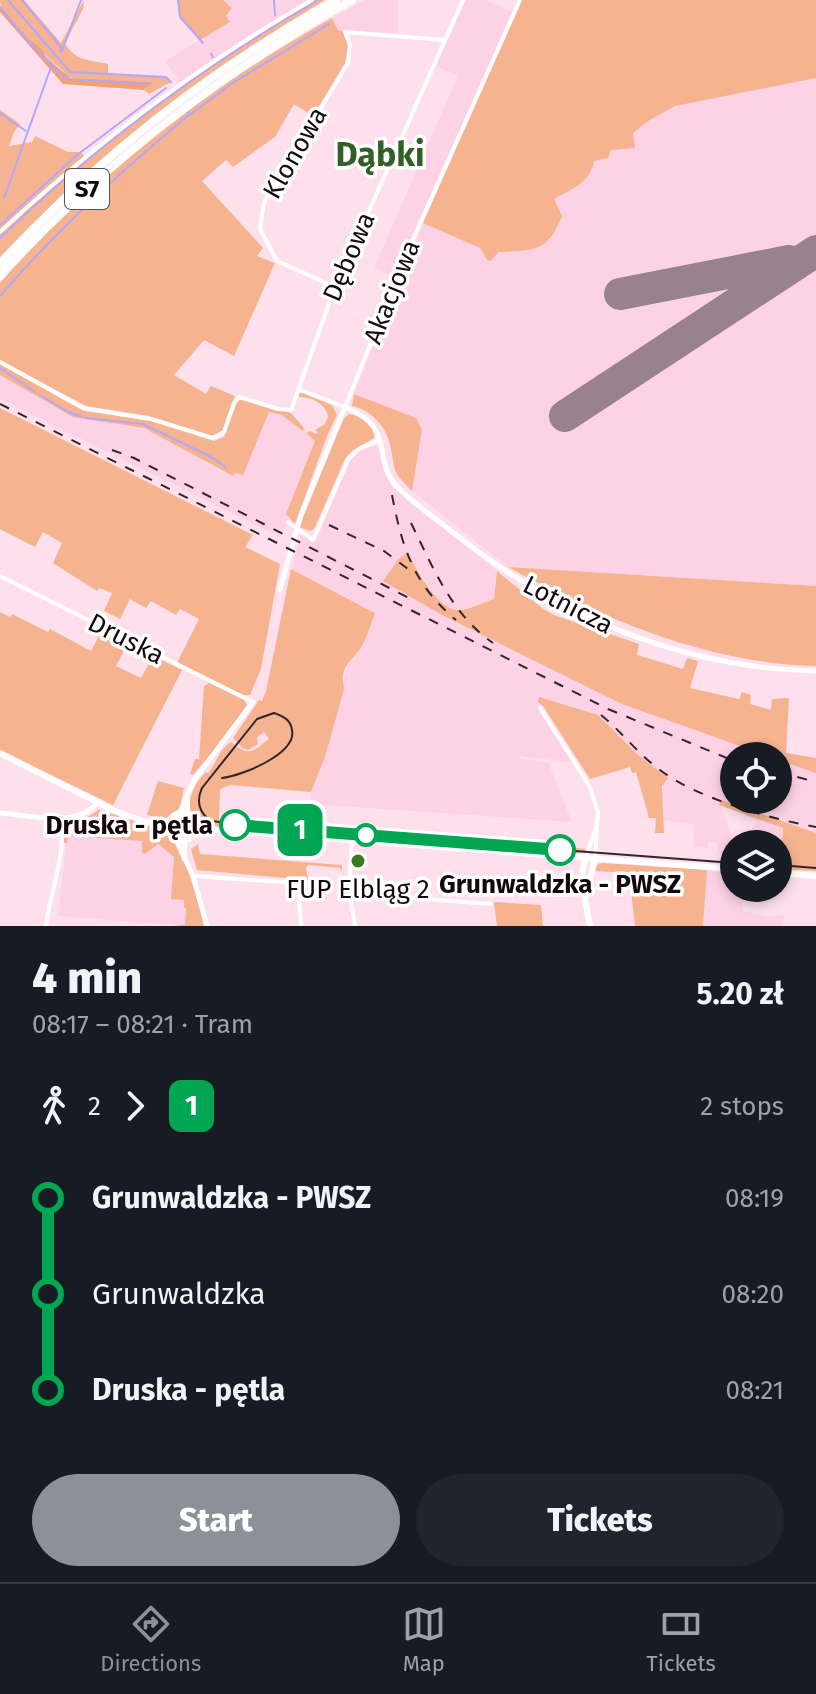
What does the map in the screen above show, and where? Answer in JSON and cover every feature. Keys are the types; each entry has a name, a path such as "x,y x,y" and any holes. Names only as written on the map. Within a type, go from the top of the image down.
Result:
{"highway":[{"name":"S7","path":"0,264 88,177 177,104 251,52 336,0"},
{"name":"S7","path":"0,276 67,208 152,133 254,59 352,0"}],"main road":[{"path":"0,753 126,815 169,825"},
{"path":"169,825 179,814 188,815 196,824 218,830 720,868"},
{"path":"195,833 196,824"},
{"path":"169,825 176,840 185,841 195,833 218,830"},
{"path":"586,858 581,878 590,926"},
{"path":"586,900 595,858"},
{"path":"792,874 816,876"}],"street":[{"path":"0,232 73,166 140,113 312,0"},
{"name":"Dębowa","path":"0,362 83,408 151,419 213,438 221,436 239,397 288,411 293,408 335,287 463,0"},
{"name":"Akacjowa","path":"280,589 301,515 410,246 520,0"},
{"name":"Klonowa","path":"335,287 277,261 260,223 264,202 348,63 350,45 345,32 444,40"},
{"path":"288,522 313,540 349,458 360,448 381,439 368,420 298,388"},
{"name":"Lotnicza","path":"381,439 390,477 408,497 489,561 567,608 628,635 675,650 731,663 816,671"},
{"name":"Druska","path":"0,576 253,702"},
{"path":"179,814 194,780 253,702"},
{"path":"540,708 586,777 598,821 595,858"},
{"path":"186,797 188,815"},
{"path":"0,813 80,817 98,802"},
{"path":"46,926 58,863 60,817"},
{"path":"586,858 598,821"},
{"path":"176,840 193,876 207,926"},
{"path":"352,840 349,893 355,926"},
{"path":"184,860 185,841"},
{"path":"193,876 298,883 301,926"},
{"path":"349,893 491,904"}],"shaded area":[{"path":"0,0 24,0 61,43 84,0 83,9 65,43 73,53 83,59 108,64 108,74 166,77 171,82 149,94 144,90 151,82 69,77 15,27 7,18"},
{"path":"178,0 223,0 232,8 226,16 230,22 200,40 180,17"},
{"path":"223,0 312,0 181,84 165,61 229,22 226,16 232,8"},
{"path":"312,0 325,0 237,56 154,118 75,184 0,257 0,110 20,124 9,146 32,142 35,136 68,152 81,152 84,156 158,100"},
{"path":"365,0 398,0 398,33 339,31 332,18"},
{"path":"466,0 485,0 512,12 395,277 374,268 458,76 436,66"},
{"path":"522,0 816,0 816,586 508,567 412,491 422,430 416,418 354,394 423,223"},
{"path":"522,0 816,0 816,78 675,106 633,133 635,148 611,150 608,158 594,161 589,175 579,184 554,199 562,216 545,243 531,249 498,252 491,261 487,260 480,248 423,223"},
{"path":"0,7 21,34 42,49 45,56 70,78 152,82 144,90 63,84 0,12"},
{"path":"332,18 338,30 345,32 348,46 345,63 313,116 294,104 275,137 233,167 226,160 202,181 263,248 257,256 275,263 234,356 204,340 174,375 206,394 211,386 235,396 222,432 212,436 149,416 86,406 0,360 0,283 36,244 113,171 197,104"},
{"path":"0,364 84,411 152,421 214,441 224,437 237,402 242,399 291,413 304,428 303,431 282,415 269,412 243,475 236,473 233,476 144,428 73,417 0,375"},
{"path":"0,375 73,417 144,428 224,473 243,474 269,412 282,415 316,441 286,513 289,519 280,537 0,399"},
{"path":"302,393 332,405 337,415 295,524 286,514 315,441 306,433 316,434 318,432 315,430 325,424 328,417 317,402 299,397"},
{"path":"354,394 416,418 422,430 412,491 396,472 388,438 381,425 365,411 352,406"},
{"path":"0,408 253,535 245,547 280,564 261,669 250,695 242,695 177,663 199,619 180,609 176,615 151,601 146,608 130,599 120,619 104,611 112,593 99,588 97,591 53,563 62,543 43,532 35,547 0,529"},
{"path":"349,414 366,422 374,438 353,450 345,459 314,529 310,531 299,527 344,418"},
{"path":"379,447 385,473 395,488 497,571 494,599 461,610 446,606 434,595 407,553 385,578 432,604 742,742 720,742 720,814 724,814 729,830 720,830 720,853 715,842 708,843 708,848 693,847 694,825 664,820 663,785 539,698 538,709 575,763 520,756 519,759 548,762 572,822 310,804 349,659 362,647 373,611 291,569 301,534 316,541 349,462 360,451"},
{"path":"408,552 428,587 449,608 466,609 494,599 497,571 554,615 639,644 637,655 683,669 687,658 698,661 690,688 739,699 742,692 751,695 750,704 771,710 772,699 789,698 787,742 729,742 622,704 442,615 383,581"},
{"path":"508,567 816,586 816,666 736,657 656,635 580,604"},
{"path":"291,569 375,613 363,644 345,668 344,689 325,757 311,792 231,785 220,789 219,820 585,851 571,854 571,851 546,852 199,824 189,811 191,795 224,748 231,742 243,750 251,751 269,739 264,732 257,737 258,744 248,750 233,738 259,700 262,701 266,691"},
{"path":"0,612 10,617 12,614 48,632 50,629 91,651 102,630 128,643 116,666 141,678 153,656 182,670 113,805 0,750"},
{"path":"209,683 244,700 247,705 193,775 190,774 195,759 199,759 204,686"},
{"path":"539,697 598,715 638,755 668,778 662,786 664,833 655,833 656,818 649,818 636,772 632,773 630,767 590,779 538,702"},
{"path":"792,754 816,758 816,845 783,828 752,830 757,821 743,814 792,814"},
{"path":"792,754 816,758 816,773 792,765"},
{"path":"158,781 184,788 180,808 164,820 147,815"},
{"path":"99,810 166,831 185,862 204,926 172,926 185,925 186,908 184,900 171,899 174,857 158,844 145,854 142,852 142,841 68,836 67,843 60,842 62,820 79,822"},
{"path":"744,814 761,814 816,833 816,871 792,870 792,830"},
{"path":"67,836 143,841 142,852 158,843 174,857 171,898 185,900 185,926 58,916"},
{"path":"198,844 200,854 342,865 342,872 340,868 309,865 306,867 308,880 197,870 191,849"},
{"path":"598,864 707,870 703,926 635,926 629,873 595,871"},
{"path":"707,870 720,871 720,902 743,902 742,911 767,916 784,915 783,926 703,926"},
{"path":"494,902 541,905 543,926 497,926"}],"waterway":[{"path":"8,0 70,72 166,77 171,82"},
{"path":"22,0 60,46 61,52"},
{"path":"62,51 81,0"},
{"path":"178,0 180,17 203,43"},
{"path":"274,0 275,15"},
{"path":"0,238 74,171 152,109 234,52 318,0"},
{"path":"0,7 66,79 150,84"},
{"path":"191,114 231,84 329,24"},
{"path":"4,198 51,67"},
{"path":"0,225 77,155 166,88"},
{"path":"0,296 67,224 190,114 188,112"},
{"path":"0,113 26,131"},
{"path":"0,368 35,392"},
{"path":"40,395 82,417"},
{"path":"85,418 143,424 225,467"}],"runway":[{"path":"565,416 816,251"},
{"path":"620,294 789,261"}],"tram line":[{"path":"222,778 254,768 286,747 291,739 290,724 274,713 257,719 202,788 200,806 211,821 720,862"},
{"name":"1","path":"235,825 560,850"},
{"path":"792,866 816,868"}],"railway":[{"path":"0,404 608,709 720,755"},
{"path":"112,450 134,458 413,600"},
{"path":"392,495 405,548 419,578 429,593 456,620"},
{"path":"411,523 454,604 493,643"},
{"path":"329,525 384,551 412,572"},
{"path":"601,715 652,764 693,790 756,813 816,827"},
{"path":"792,776 816,782"}],"place":[{"name":"Druska - pętla","path":"235,825"},
{"name":"Grunwaldzka - PWSZ","path":"560,850"},
{"name":"FUP Elbląg 2","path":"358,861"}],"district":[{"name":"Dąbki","path":"380,154"}]}
